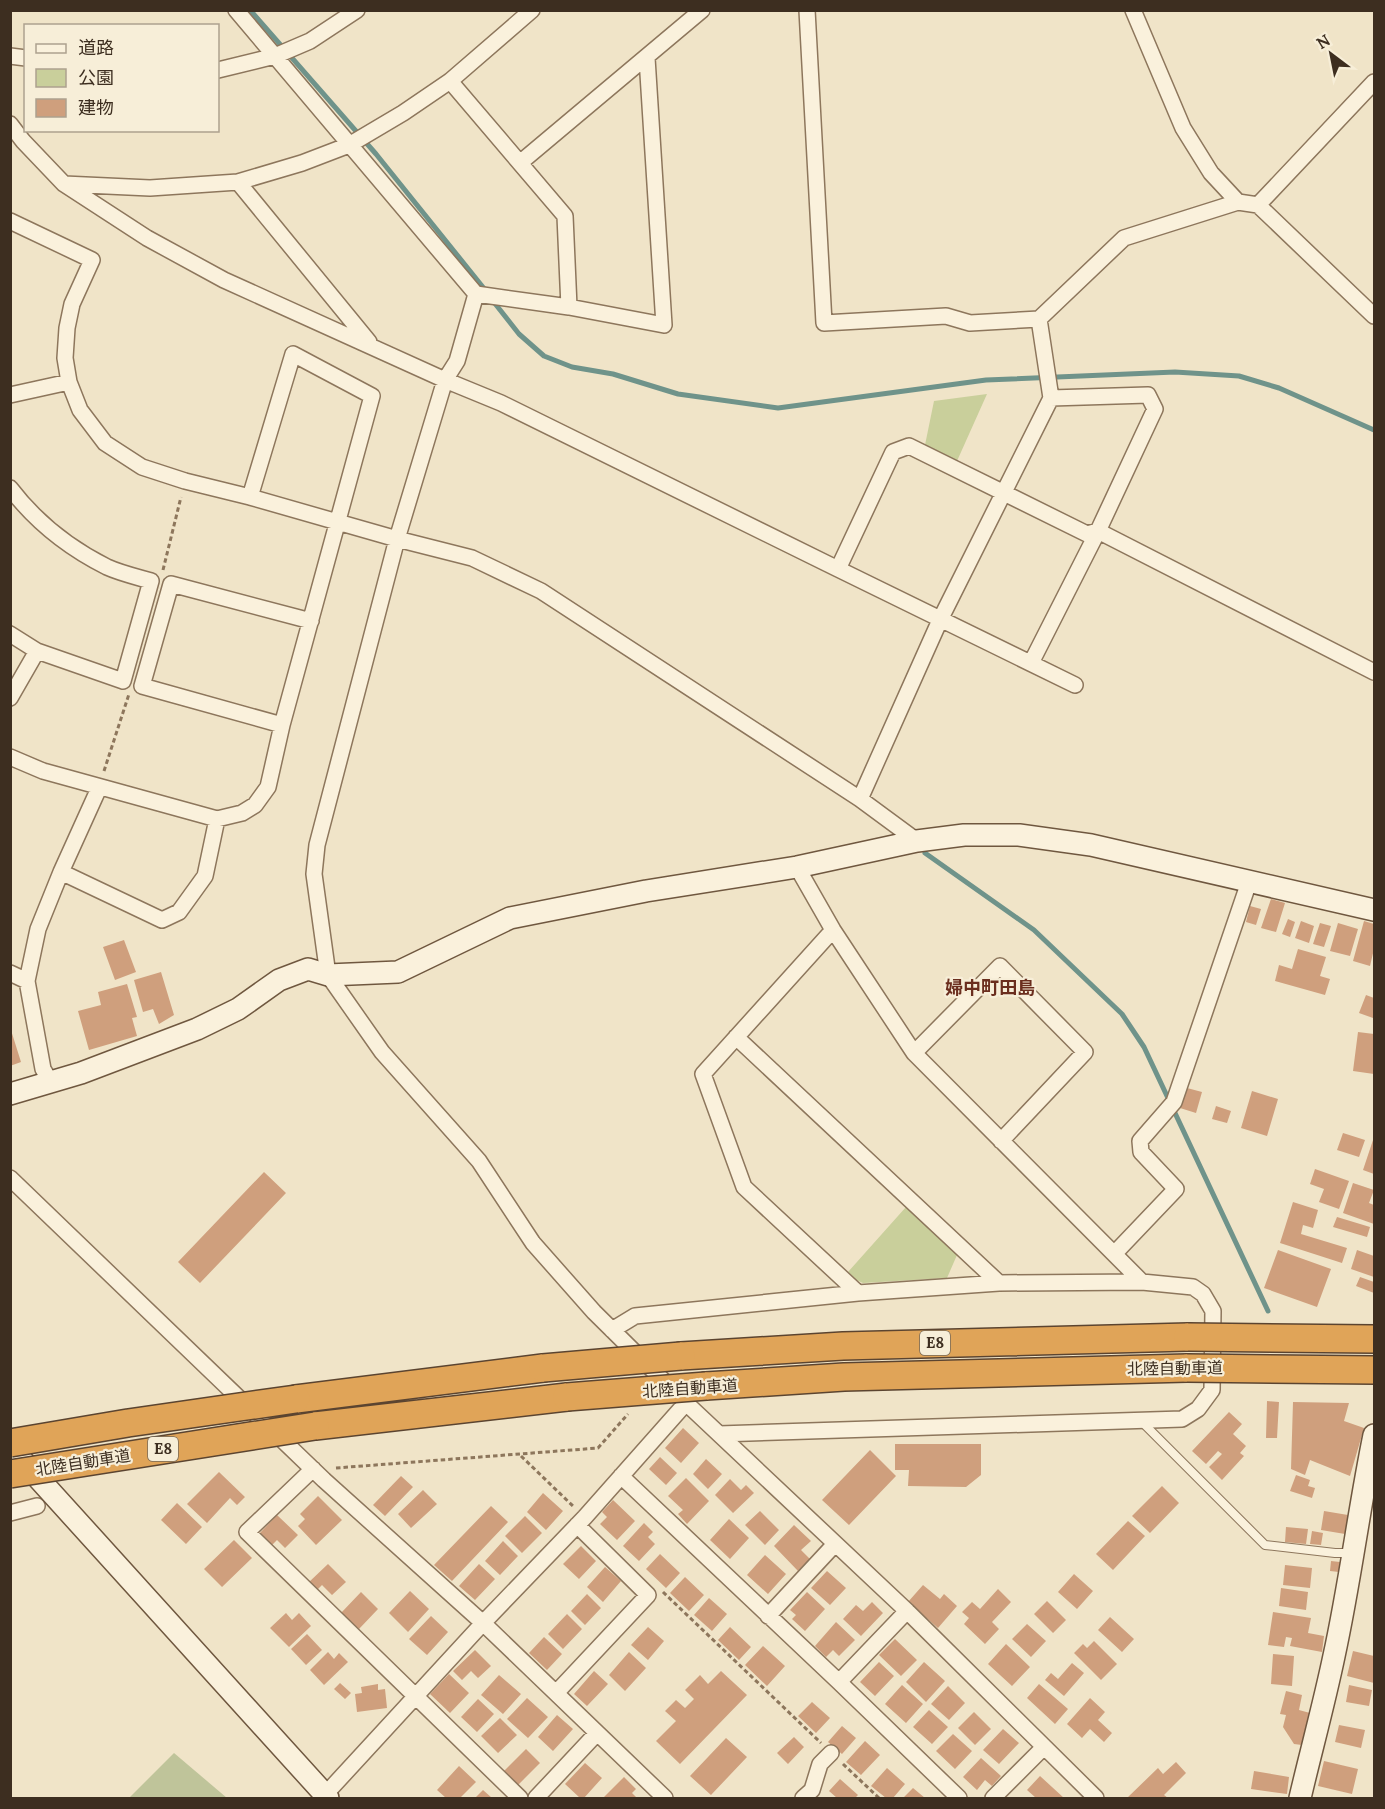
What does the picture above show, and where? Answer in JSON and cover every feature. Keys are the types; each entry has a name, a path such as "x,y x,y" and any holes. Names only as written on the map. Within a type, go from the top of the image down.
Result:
{"highway":[{"name":"北陸自動車道","path":"10,1445 128,1423 296,1399 543,1368 681,1356 843,1346 1188,1336 1374,1339"},
{"name":"北陸自動車道","path":"10,1474 315,1426 567,1397 696,1395 844,1377 1187,1368 1374,1370"}],"street":[{"path":"236,10 476,294 569,307 664,325 647,58"},
{"path":"219,70 276,57 310,40 357,10"},
{"path":"64,184 150,188 238,182 302,164 349,144 403,113 450,81 532,10"},
{"path":"521,162 702,10"},
{"path":"807,10 824,323 946,316 970,322 1039,319 1124,238 1238,202 1258,205 1374,316"},
{"path":"1133,10 1183,128 1211,173 1238,202"},
{"path":"450,81 565,216 569,307"},
{"path":"1258,205 1374,82"},
{"path":"10,124 64,184 147,238 224,280 511,408 1075,685"},
{"path":"238,182 372,346"},
{"path":"10,220 92,261 72,304 67,328 65,358 69,382 80,410 105,443 142,467 184,481 472,558 541,591 860,799 917,841"},
{"path":"476,294 457,361 445,380 398,539 317,845 314,874 328,975 382,1052 479,1161 534,1243 612,1330 696,1395 719,1434 907,1611 1096,1798"},
{"path":"860,799 940,620 1051,398 1039,319"},
{"path":"10,758 99,788 217,819 242,813 255,805 268,787 282,725 372,396 293,354 250,497"},
{"path":"10,395 69,382"},
{"path":"1031,663 1098,531 1155,410 1148,395 1051,398"},
{"path":"838,569 893,452 909,446 1087,534 1098,531 1374,672"},
{"path":"10,488 24,506 52,533 109,568 151,581 123,681 37,651 10,634"},
{"path":"282,725 142,686 171,584 311,621"},
{"path":"10,698 37,651"},
{"path":"50,1082 43,1070 27,981 38,929 99,788"},
{"path":"61,872 162,920 179,912 205,876 217,819"},
{"path":"10,1094 81,1073 197,1029 238,1009 279,980 308,969 328,975 398,972 510,918 646,891 797,867 917,841 964,835 1019,835 1091,845 1374,910"},
{"path":"797,867 833,930 914,1053 1142,1282"},
{"path":"1115,1253 1176,1189 1141,1152 1140,1141 1174,1102 1249,882"},
{"path":"833,930 703,1074 744,1187 858,1293"},
{"path":"914,1053 1000,966 1084,1052 1000,1140"},
{"path":"10,973 27,981"},
{"path":"736,1037 999,1283"},
{"path":"10,1178 313,1469 483,1623 664,1798"},
{"path":"612,1330 635,1316 858,1293 999,1283 1142,1282 1193,1287 1203,1294 1213,1311 1212,1390 1197,1409 1182,1419 719,1434"},
{"path":"10,1445 325,1797 483,1623 581,1521 696,1395"},
{"path":"1304,1795 1334,1657 1374,1435"},
{"path":"313,1469 248,1532 520,1798"},
{"path":"621,1476 958,1798"},
{"path":"10,1513 38,1506"},
{"path":"556,1693 648,1595 581,1521"},
{"path":"768,1616 835,1544"},
{"path":"839,1683 907,1611"},
{"path":"536,1798 597,1733"},
{"path":"993,1798 1044,1747"},
{"path":"803,1798 812,1790 820,1764 831,1753"}],"lane":[{"path":"1139,1419 1265,1545 1354,1553"}],"path":[{"path":"313,1469 598,1448 633,1408"},
{"path":"520,1455 581,1521"},
{"path":"648,1595 657,1587 879,1798"}],"green space":[{"path":"987,394 957,461 925,445 934,401"},
{"path":"906,1207 957,1255 947,1278 863,1283 856,1280 848,1272"},
{"path":"174,1753 227,1798 129,1798"}],"building":[{"path":"1271,899 1285,903 1276,932 1261,928"},
{"path":"1250,906 1261,909 1256,925 1246,922"},
{"path":"1288,919 1295,922 1290,937 1282,934"},
{"path":"1301,921 1314,926 1309,943 1295,938"},
{"path":"1364,921 1374,924 1374,949 1370,966 1353,961"},
{"path":"1320,923 1331,926 1324,947 1313,944"},
{"path":"1338,923 1358,929 1350,956 1330,951"},
{"path":"124,940 136,972 115,980 103,947"},
{"path":"1298,949 1326,957 1320,976 1330,979 1325,995 1275,981 1279,965 1292,969"},
{"path":"161,972 174,1015 159,1024 153,1009 143,1012 134,980"},
{"path":"127,984 137,1017 132,1018 137,1036 89,1050 78,1011 101,1005 98,992"},
{"path":"1366,995 1374,998 1373,1018 1359,1013"},
{"path":"10,1027 21,1062 10,1066"},
{"path":"1358,1032 1374,1034 1374,1074 1353,1071"},
{"path":"1187,1088 1202,1092 1196,1113 1180,1108"},
{"path":"1252,1091 1278,1099 1267,1136 1241,1128"},
{"path":"1216,1106 1231,1111 1227,1123 1212,1119"},
{"path":"1343,1133 1365,1140 1359,1157 1337,1150"},
{"path":"1374,1137 1374,1174 1363,1170"},
{"path":"1315,1169 1349,1181 1339,1209 1319,1202 1324,1189 1310,1184"},
{"path":"264,1172 286,1193 200,1283 178,1262"},
{"path":"1353,1183 1374,1190 1369,1203 1374,1205 1374,1224 1343,1213"},
{"path":"1293,1202 1318,1210 1313,1228 1303,1225 1301,1234 1347,1248 1342,1263 1280,1243"},
{"path":"1337,1217 1370,1227 1367,1237 1333,1227"},
{"path":"1278,1250 1331,1269 1317,1307 1264,1288"},
{"path":"1357,1250 1374,1256 1374,1277 1351,1269"},
{"path":"1360,1277 1374,1282 1374,1293 1356,1286"},
{"path":"1267,1401 1279,1402 1277,1438 1266,1438"},
{"path":"1293,1402 1349,1403 1344,1421 1364,1428 1350,1476 1310,1460 1305,1475 1291,1469"},
{"path":"1229,1412 1242,1424 1233,1434 1246,1446 1240,1453 1244,1456 1222,1480 1209,1467 1222,1454 1218,1451 1206,1464 1192,1451"},
{"path":"683,1428 699,1443 681,1463 665,1448"},
{"path":"895,1444 981,1444 981,1475 966,1487 908,1486 909,1470 895,1470"},
{"path":"870,1450 896,1476 849,1525 822,1500"},
{"path":"660,1457 677,1473 666,1485 649,1469"},
{"path":"706,1459 722,1474 708,1489 693,1474"},
{"path":"219,1472 245,1497 237,1505 230,1498 207,1523 187,1504"},
{"path":"1296,1475 1310,1480 1308,1486 1315,1488 1312,1498 1290,1491"},
{"path":"401,1476 413,1487 385,1516 373,1505"},
{"path":"686,1478 709,1501 687,1524 678,1514 683,1510 668,1496"},
{"path":"730,1479 741,1490 746,1485 754,1493 733,1513 715,1495"},
{"path":"1162,1486 1179,1503 1150,1533 1132,1516"},
{"path":"423,1490 437,1504 411,1528 398,1514"},
{"path":"543,1493 563,1511 546,1530 527,1512"},
{"path":"318,1496 342,1520 316,1545 298,1526 305,1519 300,1514"},
{"path":"613,1500 635,1521 617,1540 600,1524 607,1517 602,1512"},
{"path":"177,1503 202,1527 186,1544 161,1520"},
{"path":"491,1506 508,1522 452,1581 434,1565"},
{"path":"760,1511 779,1530 765,1545 745,1525"},
{"path":"1324,1511 1348,1515 1345,1534 1321,1530"},
{"path":"277,1515 298,1535 285,1548 277,1540 271,1546 259,1534"},
{"path":"525,1516 542,1533 522,1553 505,1536"},
{"path":"729,1519 749,1538 730,1559 710,1540"},
{"path":"1128,1521 1145,1536 1113,1570 1096,1554"},
{"path":"644,1523 653,1532 648,1537 655,1544 639,1561 623,1546"},
{"path":"794,1525 811,1541 801,1550 810,1559 798,1571 774,1546"},
{"path":"1286,1527 1308,1529 1306,1544 1285,1542"},
{"path":"1312,1531 1323,1533 1321,1545 1310,1544"},
{"path":"234,1540 252,1558 222,1587 204,1569"},
{"path":"503,1541 518,1556 500,1575 485,1561"},
{"path":"581,1546 596,1561 579,1579 563,1564"},
{"path":"660,1554 680,1573 666,1588 646,1569"},
{"path":"765,1555 786,1574 768,1594 747,1575"},
{"path":"1331,1561 1340,1562 1339,1572 1330,1571"},
{"path":"328,1564 346,1582 332,1595 322,1585 316,1591 308,1583"},
{"path":"479,1564 495,1579 475,1600 459,1586"},
{"path":"1285,1565 1312,1568 1310,1588 1283,1585"},
{"path":"605,1567 621,1581 603,1602 587,1587"},
{"path":"827,1571 846,1588 830,1605 811,1588"},
{"path":"1074,1574 1093,1591 1077,1609 1058,1592"},
{"path":"685,1577 704,1595 689,1611 670,1593"},
{"path":"923,1585 940,1599 944,1594 957,1606 938,1628 908,1602"},
{"path":"1281,1588 1308,1592 1306,1610 1279,1606"},
{"path":"998,1589 1011,1602 992,1622 999,1629 985,1644 964,1624 969,1618 962,1612 972,1602 980,1609"},
{"path":"410,1591 429,1609 408,1632 389,1613"},
{"path":"361,1592 378,1609 359,1629 341,1613"},
{"path":"807,1592 825,1609 805,1631 792,1619 796,1615 790,1610"},
{"path":"587,1594 601,1608 585,1625 571,1611"},
{"path":"709,1598 727,1614 712,1631 694,1615"},
{"path":"1047,1601 1066,1620 1053,1633 1034,1614"},
{"path":"872,1602 883,1613 861,1636 843,1619 856,1605 863,1611"},
{"path":"1273,1612 1311,1618 1308,1633 1324,1636 1322,1652 1290,1646 1292,1638 1286,1637 1284,1647 1268,1645"},
{"path":"286,1613 292,1620 299,1613 311,1626 289,1647 270,1628"},
{"path":"567,1614 582,1629 563,1649 548,1634"},
{"path":"431,1616 448,1632 427,1655 409,1639"},
{"path":"1110,1617 1134,1639 1122,1652 1098,1630"},
{"path":"836,1622 855,1640 839,1656 833,1650 826,1657 815,1646"},
{"path":"1027,1624 1046,1641 1031,1657 1012,1639"},
{"path":"648,1627 664,1641 648,1660 631,1645"},
{"path":"730,1627 751,1647 739,1660 718,1640"},
{"path":"307,1634 322,1650 306,1665 291,1649"},
{"path":"544,1637 562,1654 547,1670 529,1653"},
{"path":"895,1639 917,1660 901,1676 879,1655"},
{"path":"1094,1641 1117,1664 1101,1680 1074,1653 1083,1644 1087,1648"},
{"path":"1006,1644 1030,1667 1012,1686 988,1664"},
{"path":"763,1646 785,1666 767,1686 745,1665"},
{"path":"475,1650 491,1666 478,1678 471,1671 462,1680 453,1671"},
{"path":"1353,1651 1374,1656 1374,1683 1347,1676"},
{"path":"328,1652 334,1659 339,1653 348,1662 324,1685 310,1670"},
{"path":"629,1652 646,1668 625,1691 609,1675"},
{"path":"1273,1654 1294,1656 1292,1686 1271,1684"},
{"path":"879,1662 894,1676 875,1696 860,1682"},
{"path":"924,1662 945,1681 926,1702 906,1682"},
{"path":"1072,1663 1084,1673 1064,1696 1045,1680 1051,1673 1058,1679"},
{"path":"594,1671 608,1684 587,1706 574,1694"},
{"path":"721,1671 747,1695 680,1764 656,1741 676,1721 665,1711 676,1700 685,1708 694,1699 685,1690 700,1675 708,1684"},
{"path":"449,1674 469,1693 450,1713 430,1694"},
{"path":"499,1675 521,1694 503,1714 481,1695"},
{"path":"340,1683 351,1693 345,1699 334,1689"},
{"path":"378,1684 378,1690 385,1689 387,1708 357,1712 355,1694 362,1693 361,1687"},
{"path":"1039,1684 1068,1709 1055,1724 1027,1698"},
{"path":"902,1685 923,1704 906,1723 885,1704"},
{"path":"1349,1685 1372,1690 1369,1706 1346,1702"},
{"path":"948,1686 965,1703 949,1720 931,1704"},
{"path":"1286,1691 1302,1695 1299,1710 1310,1713 1302,1745 1294,1744 1283,1727 1286,1715 1280,1714"},
{"path":"527,1698 548,1717 528,1738 507,1719"},
{"path":"1090,1698 1105,1712 1098,1720 1112,1733 1104,1742 1090,1729 1082,1738 1067,1724"},
{"path":"478,1699 494,1714 477,1732 461,1717"},
{"path":"812,1702 830,1718 816,1733 798,1716"},
{"path":"929,1710 948,1727 932,1744 913,1727"},
{"path":"974,1712 991,1729 975,1745 958,1728"},
{"path":"557,1715 573,1729 553,1751 538,1737"},
{"path":"500,1718 517,1735 498,1753 481,1736"},
{"path":"1339,1725 1365,1730 1361,1748 1335,1742"},
{"path":"842,1726 856,1738 842,1754 828,1742"},
{"path":"1003,1729 1019,1743 999,1764 983,1750"},
{"path":"953,1734 972,1751 955,1769 936,1751"},
{"path":"794,1737 804,1747 788,1764 777,1753"},
{"path":"726,1738 747,1757 711,1795 690,1776"},
{"path":"865,1741 880,1755 861,1775 846,1762"},
{"path":"526,1749 540,1763 516,1787 502,1773"},
{"path":"981,1758 1001,1776 992,1786 985,1780 977,1790 963,1777"},
{"path":"1324,1761 1358,1769 1352,1794 1318,1786"},
{"path":"1176,1762 1186,1773 1164,1795 1168,1798 1127,1798 1158,1768 1163,1774"},
{"path":"585,1763 602,1778 584,1798 580,1798 565,1784"},
{"path":"459,1766 476,1782 460,1798 446,1798 437,1790"},
{"path":"887,1768 905,1784 893,1798 886,1798 871,1786"},
{"path":"1254,1771 1289,1777 1287,1794 1251,1789"},
{"path":"1040,1776 1064,1798 1036,1798 1027,1790"},
{"path":"624,1777 636,1789 632,1793 635,1798 603,1798"},
{"path":"840,1779 858,1795 855,1798 837,1798 829,1791"},
{"path":"913,1788 925,1798 903,1798"},
{"path":"483,1790 492,1798 475,1798"}],"waterway":[{"path":"250,10 376,154 486,291"},
{"path":"493,301 519,334 544,356 572,367 613,374 678,394 778,408 986,380 1175,372 1239,376 1279,388 1374,430"},
{"path":"925,853 1034,930 1122,1014 1144,1047 1268,1311"}],"district":[{"name":"婦中町田島","path":"990,988"}]}
